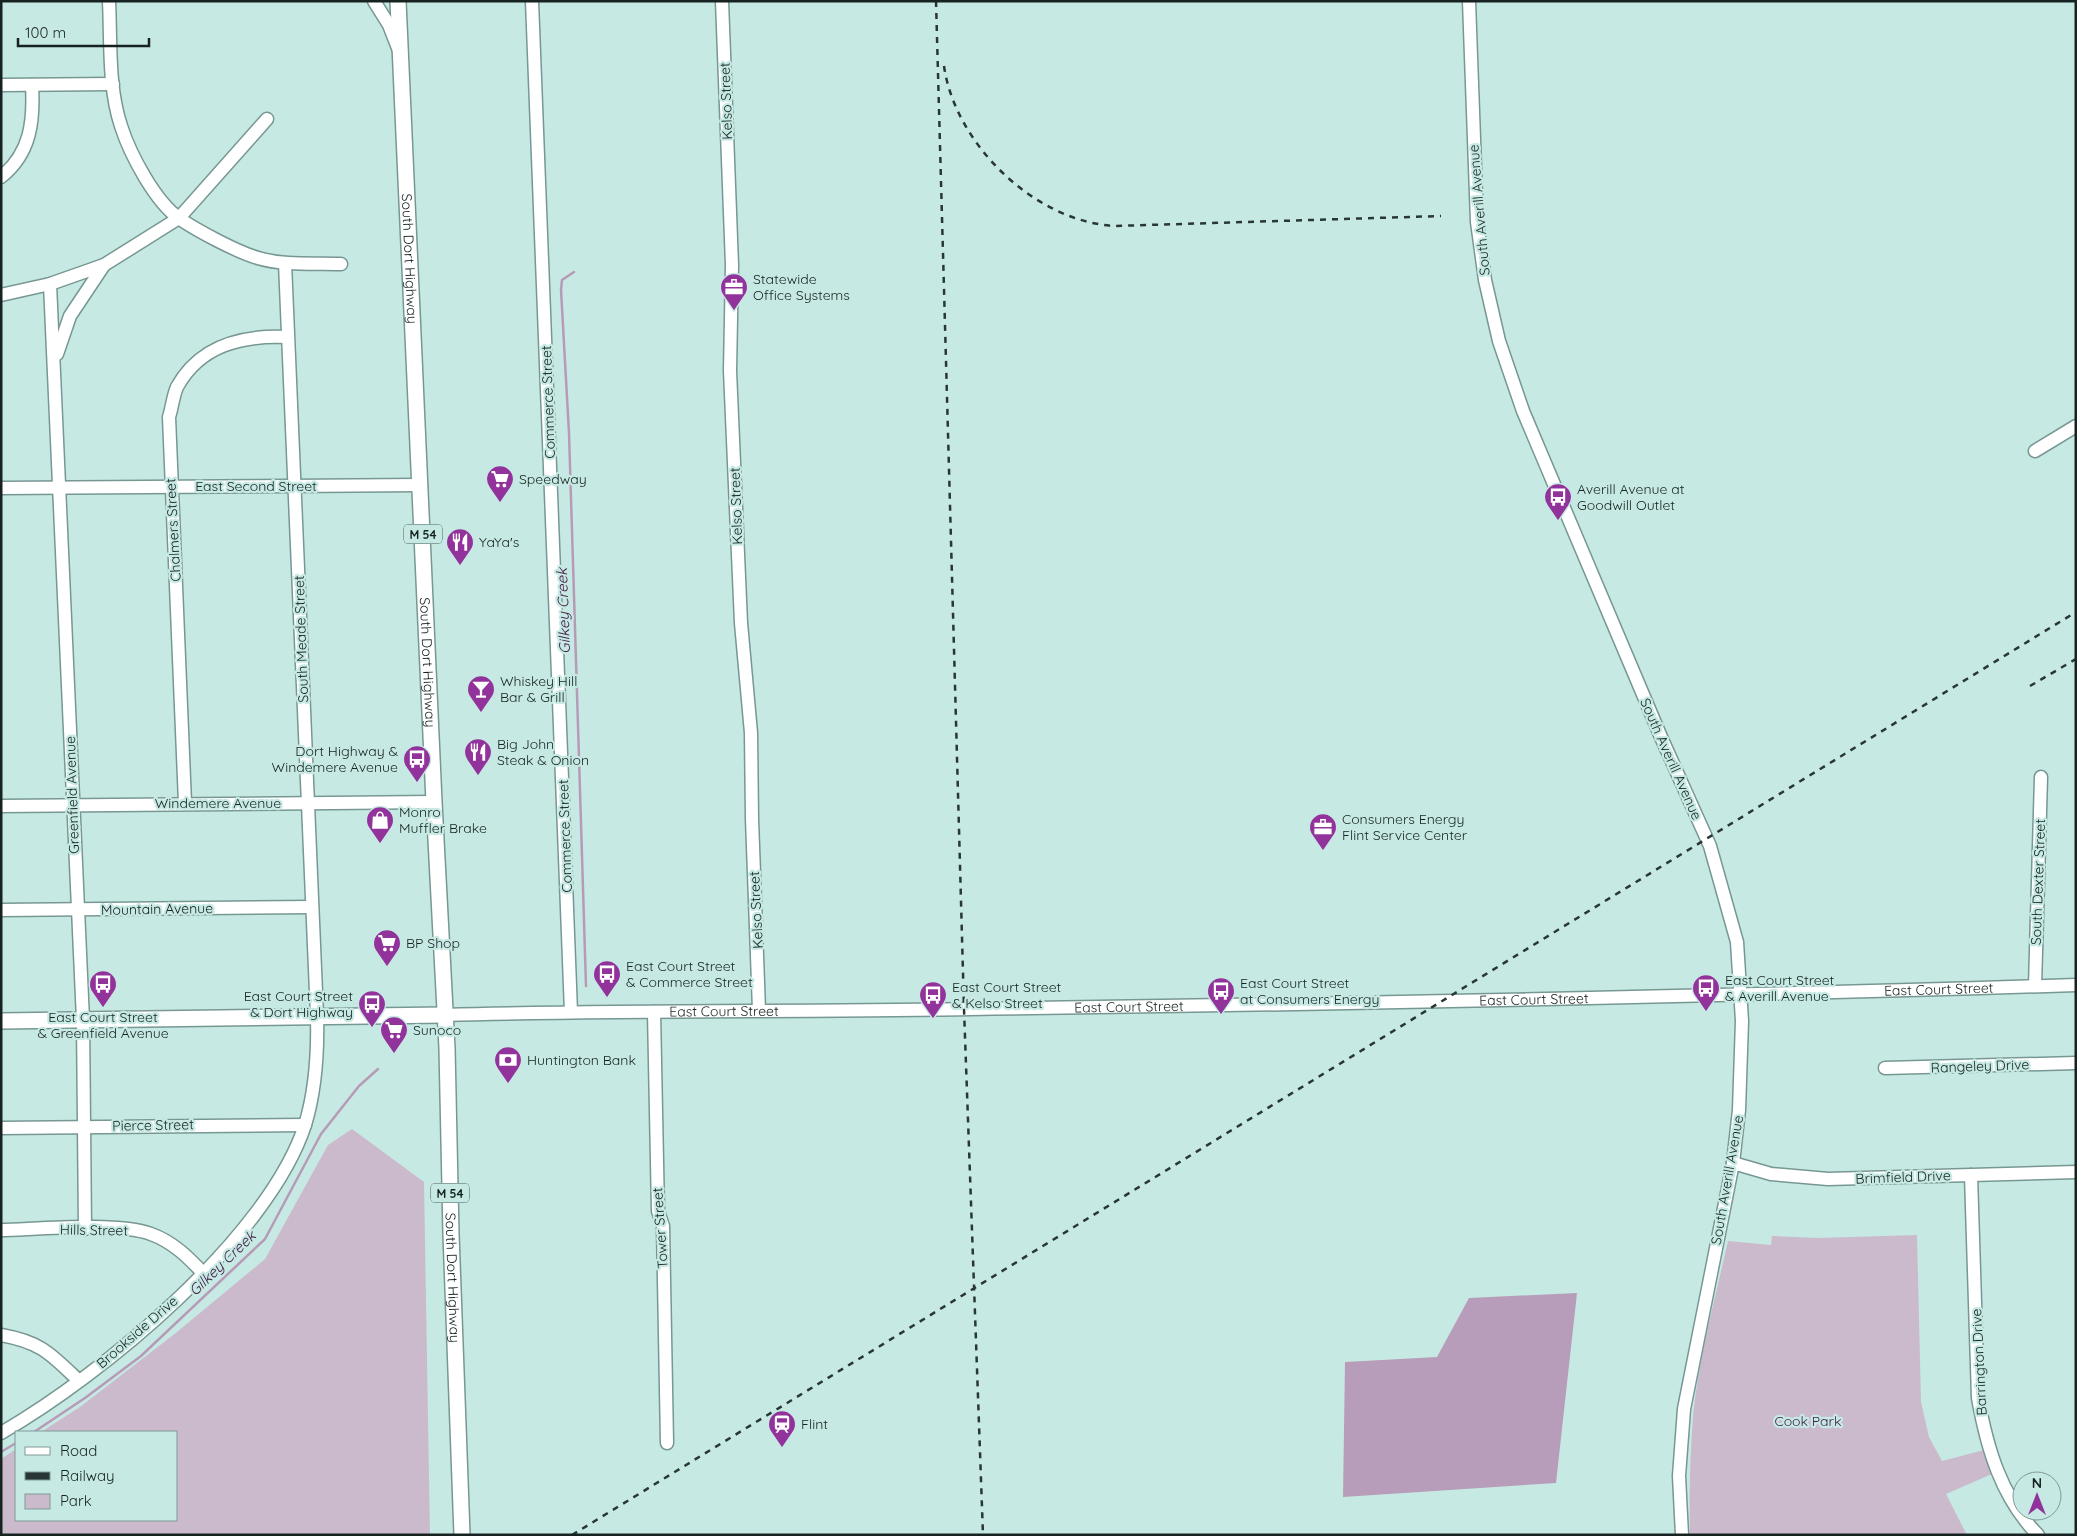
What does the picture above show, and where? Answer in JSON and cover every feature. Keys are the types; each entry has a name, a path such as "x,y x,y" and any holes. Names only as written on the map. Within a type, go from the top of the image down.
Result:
{"main road":[{"name":"South Dort Highway","path":"398,1 434,802 446,1016 462,1535"},
{"name":"East Court Street","path":"1,1021 446,1016"}],"street":[{"path":"109,1 113,84 121,126 136,161 163,201 179,218 231,247 258,258 285,263 341,264"},
{"path":"374,1 389,25 399,52"},
{"name":"Commerce Street","path":"532,1 571,1012"},
{"name":"Kelso Street","path":"722,1 732,265 730,371 741,623 751,734 759,1010"},
{"name":"South Averill Avenue","path":"1469,1 1478,222 1485,280 1499,341 1523,411 1661,737 1710,846 1734,926 1742,994 1739,1110 1733,1163 1684,1410 1680,1476 1682,1535"},
{"path":"1,85 113,84"},
{"path":"1,177 20,156 32,130 32,85"},
{"path":"1,295 50,284 104,265 179,218 267,119"},
{"name":"South Meade Street","path":"285,263 317,1016"},
{"name":"Greenfield Avenue","path":"54,361 70,316 104,265"},
{"name":"Greenfield Avenue","path":"50,284 83,1020 85,1229"},
{"name":"Chalmers Street","path":"185,803 169,417 176,388 192,366 214,348 240,339 287,337"},
{"path":"2035,451 2076,426"},
{"name":"East Second Street","path":"1,488 421,485"},
{"name":"South Dexter Street","path":"2035,986 2041,777"},
{"name":"Windemere Avenue","path":"1,806 434,802"},
{"name":"Mountain Avenue","path":"1,910 312,907"},
{"name":"East Court Street","path":"446,1016 571,1012 964,1010 1498,1002 2076,985"},
{"name":"Tower Street","path":"654,1012 658,1211 663,1226 667,1443"},
{"name":"Brookside Drive","path":"1,1433 54,1401 147,1326 203,1273 260,1208 292,1156 305,1125 316,1077 317,1016"},
{"name":"Rangeley Drive","path":"1885,1068 2076,1063"},
{"name":"Pierce Street","path":"1,1128 305,1125"},
{"name":"Brimfield Drive","path":"1733,1163 1771,1174 1828,1179 2076,1172"},
{"name":"Barrington Drive","path":"1971,1175 1978,1398 1982,1422 1992,1461 2008,1494 2038,1535"},
{"name":"Hills Street","path":"1,1230 125,1229 152,1234 184,1252 203,1273"},
{"path":"1,1336 26,1340 55,1357 78,1381"}],"green space":[{"path":"352,1129 424,1182 430,1535 1,1535 1,1459 15,1450 15,1521 178,1521 178,1431 43,1431 80,1407 177,1332 265,1259 328,1145"},
{"name":"Cook Park","path":"1917,1235 1921,1402 1929,1437 1942,1461 1984,1450 1992,1474 1946,1494 1967,1535 1690,1535 1690,1461 1693,1416 1699,1372 1728,1241 1771,1245 1772,1236 1817,1238"}],"shaded area":[{"path":"1577,1293 1556,1483 1343,1497 1345,1362 1437,1357 1469,1298"}],"waterway":[{"name":"Gilkey Creek","path":"574,272 562,280 561,290 569,433 586,986"},
{"name":"Gilkey Creek","path":"36,1431 85,1398 141,1356 265,1239 321,1134 359,1086 378,1069"},
{"name":"Gilkey Creek","path":"1,1452 15,1444"}],"railway":[{"path":"936,1 964,1009 983,1535"},
{"path":"944,66 951,95 964,123 982,150 1004,174 1029,194 1056,210 1085,221 1115,226 1441,216"},
{"path":"572,1535 2076,612"},
{"path":"2030,686 2076,659"}],"place":[{"name":"Statewide Office Systems","path":"734,311"},
{"name":"Speedway","path":"500,503"},
{"name":"Averill Avenue at Goodwill Outlet","path":"1558,521"},
{"name":"YaYa's","path":"460,566"},
{"name":"Whiskey Hill Bar & Grill","path":"481,713"},
{"name":"Big John Steak & Onion","path":"478,776"},
{"name":"Dort Highway & Windemere Avenue","path":"417,783"},
{"name":"Monro Muffler Brake","path":"380,844"},
{"name":"Consumers Energy Flint Service Center","path":"1323,851"},
{"name":"BP Shop","path":"387,967"},
{"name":"East Court Street & Commerce Street","path":"607,998"},
{"name":"East Court Street & Greenfield Avenue","path":"103,1008"},
{"name":"East Court Street & Averill Avenue","path":"1706,1012"},
{"name":"East Court Street at Consumers Energy","path":"1221,1015"},
{"name":"East Court Street & Kelso Street","path":"933,1019"},
{"name":"East Court Street & Dort Highway","path":"372,1028"},
{"name":"Sunoco","path":"394,1054"},
{"name":"Huntington Bank","path":"508,1084"},
{"name":"Flint","path":"782,1448"}]}
